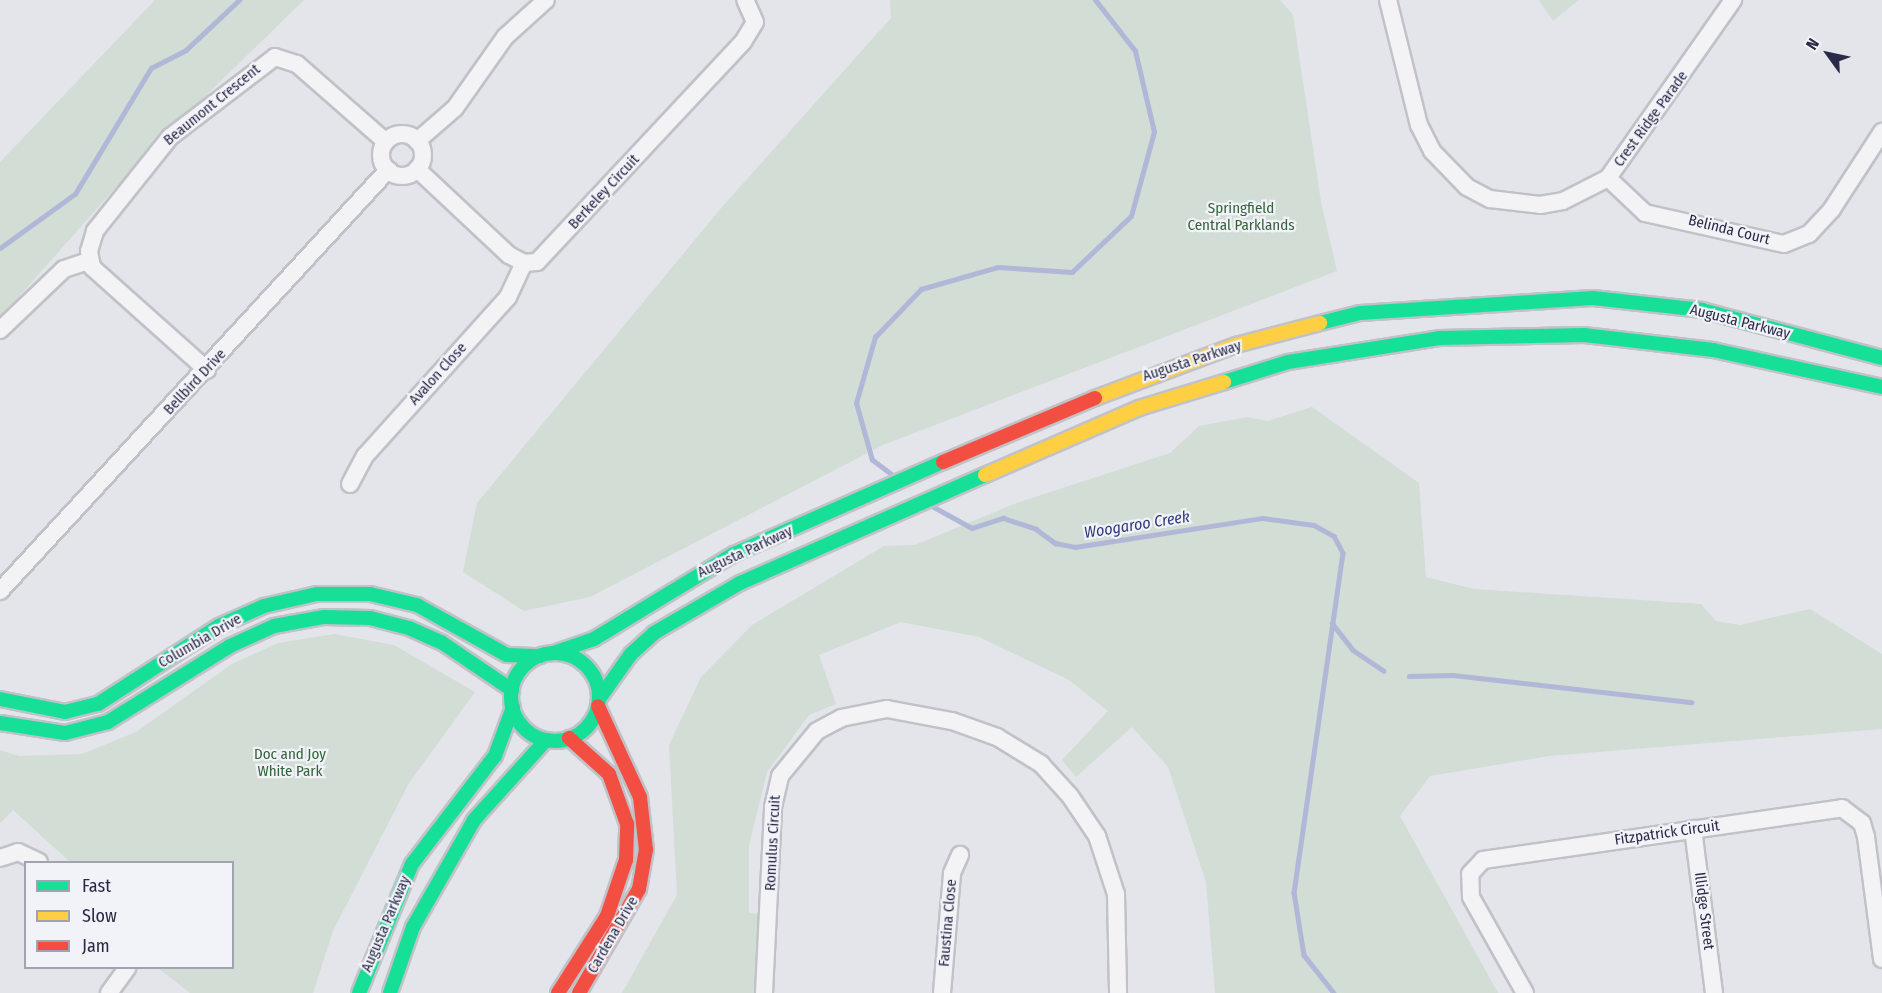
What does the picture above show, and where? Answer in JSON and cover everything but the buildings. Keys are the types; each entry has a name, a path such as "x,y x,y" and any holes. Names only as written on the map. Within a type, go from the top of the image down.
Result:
{"main road":[{"name":"Augusta Parkway","path":"547,654 603,634 734,554 1138,378 1360,313 1593,298 1702,310 1882,358"},
{"name":"Augusta Parkway","path":"599,702 631,654 689,609 1138,408 1241,374 1327,354 1449,337 1632,338 1882,387"},
{"name":"Columbia Drive","path":"0,699 65,712 98,704 219,626 264,606 317,594 370,594 417,605 507,655 547,654"},
{"name":"Columbia Drive","path":"0,723 66,733 108,722 230,646 274,626 324,616 370,618 409,628 441,642 512,690"},
{"path":"547,654 580,660 591,670 599,702 593,720 569,738 546,740 525,729 513,707 512,690 521,669 547,654"},
{"name":"Cardena Drive","path":"579,993 639,889 646,850 640,797 599,702"},
{"name":"Augusta Parkway","path":"359,993 412,864 495,756 513,707"},
{"name":"Cardena Drive","path":"558,993 607,916 626,860 627,824 609,774 569,738"},
{"name":"Augusta Parkway","path":"390,993 413,927 474,820 546,740"}],"street":[{"path":"417,141 455,108 505,37 546,0"},
{"name":"Berkeley Circuit","path":"524,263 543,258 743,42 755,22 745,0"},
{"name":"Crest Ridge Parade","path":"1388,0 1419,125 1432,151 1467,187 1510,205 1539,205 1563,201 1608,178 1733,0"},
{"name":"Beaumont Crescent","path":"89,261 94,231 162,145 267,60 291,59 386,142"},
{"name":"Belinda Court","path":"1608,178 1645,213 1784,244 1809,234 1832,209 1882,132"},
{"path":"399,134 417,141 423,155 417,169 403,175 388,170 382,159 386,142 399,134"},
{"path":"417,169 509,255 524,263"},
{"name":"Bellbird Drive","path":"0,591 207,370 388,170"},
{"path":"0,330 64,269 89,261 207,370"},
{"name":"Avalon Close","path":"350,484 365,456 508,297 524,263"},
{"name":"Romulus Circuit","path":"764,993 773,807 780,776 817,732 841,718 887,709 952,721 997,737 1041,764 1070,796 1097,836 1116,894 1118,993"},
{"name":"Fitzpatrick Circuit","path":"1525,993 1471,897 1474,867 1495,856 1842,808 1862,823 1878,897 1882,959"},
{"name":"Illidge Street","path":"1693,829 1714,993"},
{"path":"0,858 18,852 37,861"},
{"name":"Faustina Close","path":"942,993 952,873 960,855"},
{"path":"109,993 126,969"}],"green space":[{"path":"155,0 304,0 139,161 0,318 0,162"},
{"name":"Springfield Central Parklands","path":"890,0 1280,0 1293,15 1321,202 1337,271 883,445 590,597 524,611 463,572 477,503 722,207 891,18"},
{"path":"1539,0 1579,0 1553,21"},
{"path":"1312,407 1419,483 1426,577 1474,589 1701,604 1716,621 1740,625 1810,609 1882,654 1882,729 1549,756 1430,776 1400,816 1498,993 1215,993 1206,882 1168,767 1132,727 1076,777 1062,760 1108,711 1069,680 979,637 901,622 819,655 836,704 809,715 767,772 749,845 749,913 770,915 763,993 622,993 677,895 669,745 701,677 752,625 884,546 915,545 1014,504 1170,453 1199,426 1248,417 1268,421"},
{"name":"Doc and Joy White Park","path":"335,634 394,645 475,692 409,783 333,931 313,993 190,993 159,969 234,969 234,861 69,861 13,810 0,823 0,750 19,756 82,754 136,732 232,664 278,643"}],"waterway":[{"path":"0,248 75,194 151,68 186,50 239,0"},
{"name":"Woogaroo Creek","path":"892,475 872,460 856,403 875,337 921,289 998,267 1072,272 1131,216 1154,132 1135,51 1095,0"},
{"name":"Woogaroo Creek","path":"934,507 972,528 1003,518 1036,529 1055,543 1075,547 1263,518 1314,525 1334,536 1343,553 1294,892 1304,955 1334,993"},
{"path":"1332,623 1353,650 1384,671"},
{"path":"1409,676 1453,675 1691,702"}],"traffic: fast":[{"path":"1320,323 1360,313 1593,298 1702,310 1882,358"},
{"path":"1224,382 1288,362 1439,338 1584,335 1713,350 1882,387"},
{"path":"553,653 594,639 734,554 943,462"},
{"path":"599,699 631,654 654,633 740,583 985,475"},
{"path":"0,699 65,712 98,704 219,626 264,606 317,594 370,594 417,605 507,655 540,656"},
{"path":"0,723 65,733 108,722 230,646 274,626 324,617 370,618 409,628 441,642 512,690"},
{"path":"555,653 572,657 586,666 595,680 599,697 595,714 586,728 572,737 555,741 538,737 524,728 515,714 511,697 515,680 524,666 538,657 555,653"},
{"path":"359,993 412,864 495,756 513,707"},
{"path":"390,993 413,927 474,820 546,740"}],"traffic: slow":[{"path":"1095,398 1236,345 1320,323"},
{"path":"985,475 1139,408 1224,382"}],"traffic: jam":[{"path":"943,462 1095,398"},
{"path":"579,993 639,889 646,850 640,797 598,706"},
{"path":"558,993 607,916 626,860 627,824 609,774 569,738"}]}
